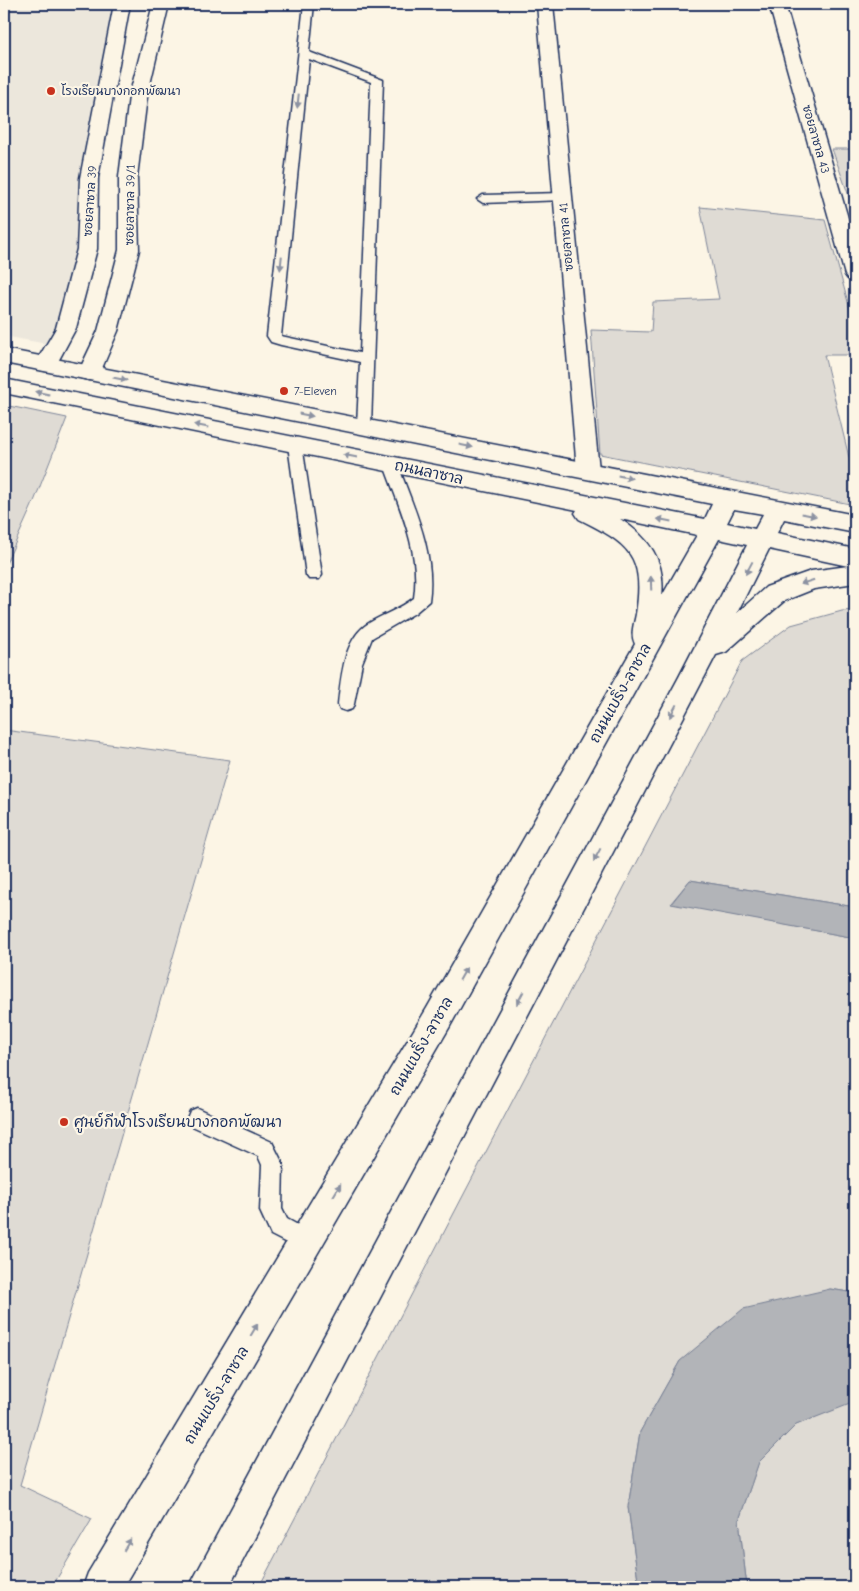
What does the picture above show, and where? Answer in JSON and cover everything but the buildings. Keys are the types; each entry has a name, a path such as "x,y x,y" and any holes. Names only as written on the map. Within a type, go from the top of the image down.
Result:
{"street":[{"name":"ซอยลาซาล 39","path":"46,364 66,328 87,249 89,178 122,4"},
{"name":"ซอยลาซาล 39/1","path":"89,372 108,331 129,250 128,177 138,97 161,4"},
{"name":"ซอยลาซาล 41","path":"545,4 588,470"},
{"name":"ซอยลาซาล 43","path":"776,4 848,228 855,275"},
{"path":"4,356 855,524"},
{"name":"ถนนลาซาล","path":"4,386 855,558"},
{"path":"520,491 567,504 606,522 637,543 649,561 653,583 643,643 627,680"},
{"name":"ถนนแบริ่ง-ลาซาล","path":"102,1587 438,1018 712,530 727,498"},
{"path":"208,1587 688,684 764,540 778,508"},
{"path":"688,684 720,641 775,594 811,580 855,574"}],"lane":[{"path":"309,4 274,336 276,339 286,342 367,359"},
{"path":"303,53 377,80 364,426"},
{"path":"483,199 562,197"},
{"path":"295,445 314,575"},
{"path":"346,704 351,676 361,641 371,629 421,601 424,589 425,580 418,544 391,465"},
{"path":"197,1118 265,1149 273,1164 270,1193 271,1211 279,1227 306,1242"}],"shaded area":[{"name":"โรงเรียนบางกอกพัฒนา","path":"4,4 116,4 82,178 79,248 57,327 47,344 4,336"},
{"path":"832,149 855,149 855,210 854,210"},
{"path":"700,207 825,220 855,327 855,355 824,355 855,482 855,505 600,454 591,330 651,332 653,302 719,299"},
{"path":"4,405 67,418 35,499 4,568"},
{"path":"855,610 855,907 690,880 671,903 855,938 855,1293 830,1289 680,1361 640,1432 628,1507 639,1587 259,1587 742,661 791,625 842,611"},
{"name":"ศูนย์กีฬาโรงเรียนบางกอกพัฒนา","path":"4,730 230,760 20,1485 92,1519 52,1587 4,1587"},
{"path":"690,880 855,907 855,938 671,904"},
{"path":"830,1289 855,1293 855,1402 796,1425 759,1462 739,1520 747,1587 639,1587 628,1507 640,1432 680,1361 743,1309"},
{"path":"853,1401 855,1402 855,1587 747,1587 739,1520 759,1461 796,1425"}],"place":[{"name":"โรงเรียนบางกอกพัฒนา","path":"51,91"},
{"name":"7-Eleven","path":"284,391"},
{"name":"ศูนย์กีฬาโรงเรียนบางกอกพัฒนา","path":"64,1122"}]}
